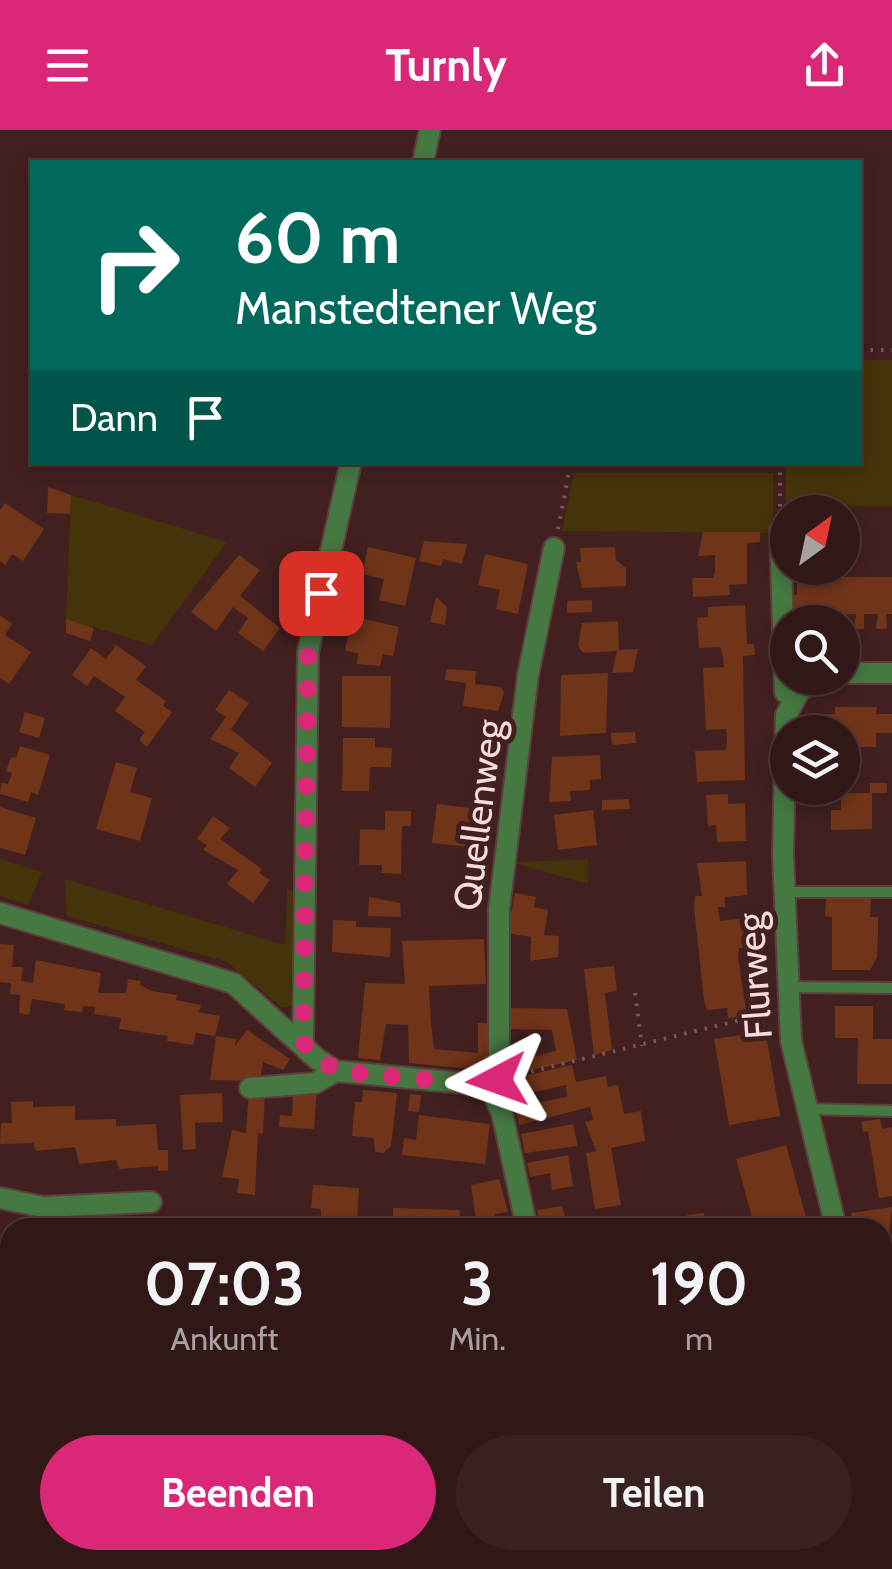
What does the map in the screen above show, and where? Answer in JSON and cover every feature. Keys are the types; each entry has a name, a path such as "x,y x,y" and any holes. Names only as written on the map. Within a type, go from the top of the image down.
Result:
{"street":[{"path":"422,160 430,130"},
{"path":"303,1043 308,652 350,465"},
{"name":"Quellenweg","path":"524,1218 502,1113 492,1092 499,1066 500,909 528,675 554,548"},
{"name":"Flurweg","path":"780,585 780,655 784,692 790,707 784,892 791,1041 833,1218"},
{"path":"860,673 892,673"},
{"path":"790,707 803,695"},
{"path":"0,913 233,983 336,1071"},
{"path":"250,1088 314,1083 336,1071 473,1084 492,1092"},
{"path":"0,1198 43,1207 151,1202"}],"lane":[{"path":"784,892 892,892"},
{"path":"789,997 892,988"},
{"path":"806,1109 892,1111"}],"path":[{"path":"862,350 892,350"},
{"path":"554,548 570,465"},
{"path":"780,465 780,495"},
{"path":"636,993 642,1046"},
{"path":"492,1092 508,1077 642,1046 789,997"}],"shaded area":[{"path":"862,360 892,360 892,506 860,506 860,495 786,495 786,465 862,465"},
{"path":"574,473 773,473 770,533 562,531"},
{"path":"71,495 227,542 152,645 66,619"},
{"path":"0,859 42,872 28,905 0,896"},
{"path":"588,859 588,884 514,863 515,862"},
{"path":"65,879 285,945 287,889 293,892 291,1006 282,1008 227,962 67,916"}],"building":[{"path":"48,487 71,495 70,514 47,513"},
{"path":"5,503 44,529 23,561 12,554 5,565 0,561 0,510"},
{"path":"703,532 760,532 760,542 747,543 747,584 729,585 730,595 693,597 692,578 713,578 715,572 715,555 698,556"},
{"path":"424,541 467,544 462,564 443,559 441,566 419,561"},
{"path":"368,547 416,558 405,606 379,600 384,579 362,574"},
{"path":"615,547 616,560 626,568 626,586 582,588 576,562 581,562 580,548"},
{"path":"485,554 528,564 518,614 496,609 500,590 478,585"},
{"path":"239,555 260,570 240,596 280,628 263,651 238,633 248,618 233,607 216,631 191,612"},
{"path":"860,577 892,577 892,614 886,614 887,629 876,629 878,614 864,614 864,629 860,629 860,605 787,605 787,595 797,595 797,585 860,585"},
{"path":"436,597 447,607 445,625 430,622"},
{"path":"592,600 592,612 567,613 567,601"},
{"path":"745,605 747,644 754,644 755,655 743,656 745,780 697,782 695,751 726,750 727,739 726,729 706,730 703,668 724,667 720,647 699,648 697,618 708,617 708,607"},
{"path":"0,615 12,624 5,635 31,652 9,684 0,678"},
{"path":"352,616 399,627 393,656 383,654 380,666 357,664 358,653 345,651"},
{"path":"66,619 94,628 90,641 66,633"},
{"path":"618,621 619,650 638,649 633,672 612,673 617,651 583,653 578,646 582,623"},
{"path":"116,645 146,666 136,680 166,701 163,706 172,712 147,747 139,740 145,732 115,711 125,697 94,676 87,686 72,675 91,648 106,659"},
{"path":"446,669 476,671 475,684 501,687 504,693 498,711 463,706 466,683 445,680"},
{"path":"608,673 606,733 560,736 561,675"},
{"path":"342,676 391,676 390,728 342,727"},
{"path":"229,690 249,703 231,729 272,763 255,787 229,768 239,753 210,739 226,717 215,710"},
{"path":"835,707 877,707 876,714 892,714 892,733 876,733 876,747 860,747 860,715 814,715 835,714"},
{"path":"25,712 45,718 39,738 19,732"},
{"path":"635,732 636,743 612,745 611,733"},
{"path":"343,738 375,738 375,747 392,748 391,767 370,767 369,791 342,791"},
{"path":"20,746 50,755 38,795 31,792 28,802 0,794 1,783 8,784 12,773 6,771 11,757 16,758"},
{"path":"600,755 601,779 590,780 590,790 570,791 571,801 549,802 552,757"},
{"path":"116,762 137,768 130,792 152,798 140,841 96,829"},
{"path":"870,783 887,783 887,793 870,793"},
{"path":"860,793 872,793 872,829 831,830 831,810 841,810 841,805 860,805"},
{"path":"728,794 728,804 745,803 746,841 717,842 716,825 708,826 706,795"},
{"path":"629,799 630,809 602,810 602,800"},
{"path":"437,804 478,809 469,847 432,843"},
{"path":"0,807 36,818 25,855 0,848"},
{"path":"593,810 597,845 558,850 554,815"},
{"path":"385,811 411,811 411,826 402,826 401,874 382,873 382,865 359,865 360,829 385,830"},
{"path":"213,816 230,828 220,839 262,869 259,873 270,880 253,903 227,884 238,870 203,850 207,845 197,839"},
{"path":"746,861 747,895 725,897 725,907 718,907 720,921 745,918 749,947 739,948 738,957 747,1016 728,1018 727,1008 707,1010 704,1000 694,908 695,896 702,896 697,863"},
{"path":"515,893 536,897 534,907 548,910 544,935 559,936 558,957 530,961 531,937 507,933"},
{"path":"369,897 400,903 401,917 368,916"},
{"path":"826,899 871,899 870,917 878,917 878,936 877,957 870,970 832,970 832,917 825,916"},
{"path":"333,920 356,921 356,927 391,928 390,957 332,952"},
{"path":"484,939 486,984 429,986 431,1023 434,1049 478,1053 478,1023 492,1023 492,1071 409,1063 408,1025 386,1024 380,1060 358,1058 365,983 405,984 402,941"},
{"path":"0,944 14,945 12,967 23,967 21,981 33,983 36,960 101,973 98,993 126,993 128,979 141,981 140,985 152,991 177,995 176,1000 201,1005 199,1012 220,1016 215,1036 196,1033 193,1045 167,1041 168,1036 119,1029 121,1018 94,1014 95,1007 83,1006 82,1012 64,1010 65,1004 32,999 29,1015 19,1013 20,995 10,994 11,983 0,982"},
{"path":"614,966 617,991 605,993 612,1050 594,1055 584,969"},
{"path":"835,1006 873,1006 873,1039 892,1039 892,1084 857,1084 858,1038 835,1038"},
{"path":"509,1008 567,1009 577,1060 522,1072 519,1057 508,1059 508,1046 527,1044 529,1058 556,1051 552,1030 508,1029"},
{"path":"763,1016 780,1116 729,1125 714,1039 742,1035 740,1022"},
{"path":"247,1030 290,1059 283,1070 263,1062 260,1081 210,1080 216,1036 236,1039 235,1046"},
{"path":"572,1065 576,1082 606,1076 608,1087 618,1085 624,1114 641,1111 645,1141 611,1148 621,1205 595,1209 586,1153 596,1151 585,1122 593,1120 590,1107 519,1125 515,1107 567,1097 566,1085 513,1097 509,1079"},
{"path":"317,1087 314,1129 279,1127 280,1115 292,1116 293,1090"},
{"path":"363,1090 397,1093 391,1146 383,1153 375,1152 374,1138 352,1136 355,1102 362,1102"},
{"path":"249,1091 265,1092 263,1134 258,1133 255,1195 237,1193 239,1179 222,1177 232,1130 246,1133"},
{"path":"222,1093 223,1122 195,1123 196,1149 183,1150 180,1095"},
{"path":"410,1094 421,1095 419,1112 408,1111"},
{"path":"33,1101 33,1107 75,1106 75,1120 116,1119 116,1126 156,1124 158,1150 168,1150 168,1171 158,1171 158,1166 119,1169 116,1160 79,1164 75,1147 36,1151 33,1143 0,1144 1,1123 12,1123 11,1102"},
{"path":"419,1115 490,1124 485,1164 402,1155 404,1138 416,1140"},
{"path":"880,1119 882,1129 892,1127 892,1196 879,1198 868,1131 863,1132 861,1122"},
{"path":"573,1124 578,1146 525,1153 521,1134"},
{"path":"786,1145 806,1218 752,1218 736,1159"},
{"path":"568,1155 573,1186 552,1190 550,1173 530,1177 527,1163"},
{"path":"499,1179 508,1212 495,1214 496,1218 476,1218 471,1185"},
{"path":"313,1185 359,1188 357,1218 321,1218 321,1209 311,1208"},
{"path":"562,1206 565,1218 538,1218 537,1210"},
{"path":"892,1207 891,1218 852,1218 851,1213"},
{"path":"393,1208 460,1210 460,1218 393,1218"},
{"path":"704,1213 704,1218 687,1218"}],"route":[{"path":"321,593 308,652 303,1043 326,1067 336,1071 473,1084 492,1092 497,1080"}]}
